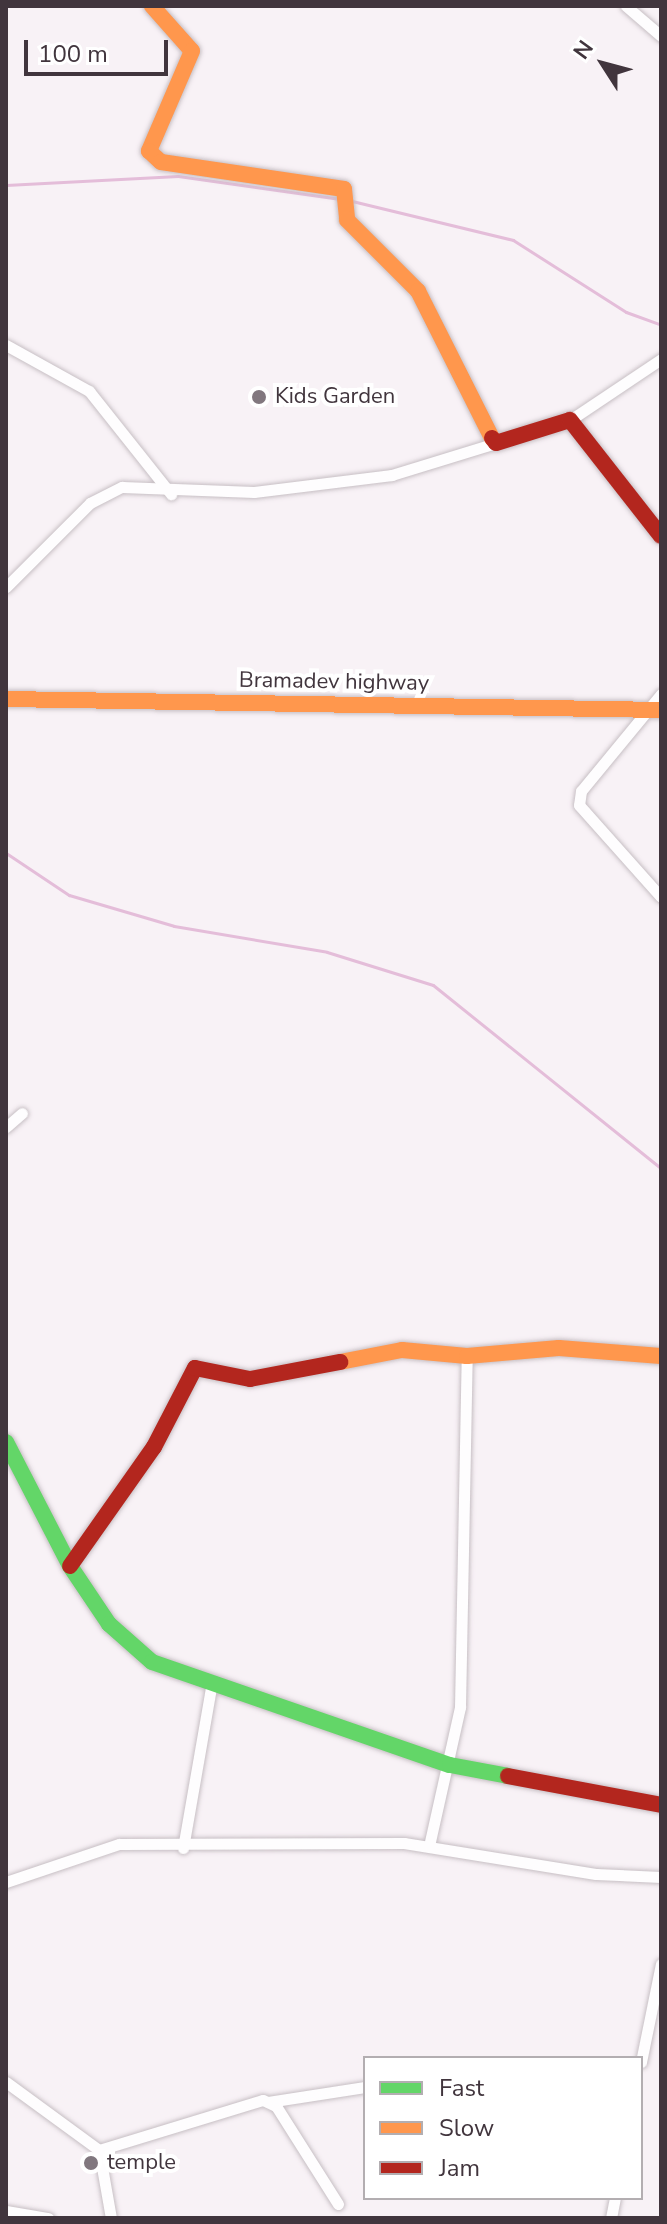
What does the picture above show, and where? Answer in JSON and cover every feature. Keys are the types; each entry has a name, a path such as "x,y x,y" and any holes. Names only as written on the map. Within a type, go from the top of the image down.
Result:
{"street":[{"path":"152,6 192,51 149,151 161,162 344,189 347,220 418,291 496,443"},
{"path":"626,6 661,36"},
{"path":"6,345 89,391 171,494"},
{"path":"6,587 90,503 122,487 171,494 392,475 570,420 661,359"},
{"path":"570,420 661,536"},
{"path":"661,694 654,711 581,791 579,805 661,897"},
{"name":"Bramadev highway","path":"6,699 654,711"},
{"path":"6,1127 22,1113"},
{"path":"70,1566 154,1447 195,1368 250,1379 353,1354 467,1356 559,1348 661,1356"},
{"path":"429,1846 450,1765 462,1668 467,1356"},
{"path":"6,1442 70,1566 109,1624 152,1662 450,1765 661,1805"},
{"path":"183,1848 212,1682"},
{"path":"6,1882 119,1844 183,1848 429,1846 661,1877"},
{"path":"642,2056 661,1964"},
{"path":"6,2082 99,2150 111,2218"},
{"path":"99,2150 268,2102 363,2087"},
{"path":"268,2102 338,2204"},
{"path":"6,2211 48,2218"}],"waterway":[{"path":"6,185 178,176 340,199"},
{"path":"352,201 513,240 626,312 661,325"},
{"path":"6,853 69,895 174,926 327,952 433,985 661,1168"}],"traffic: fast":[{"path":"6,1442 70,1566 109,1624 152,1662 450,1765 508,1776"}],"traffic: slow":[{"path":"152,6 192,51 149,151 161,162 344,189 347,220 418,291 492,438"},
{"path":"6,699 661,710"},
{"path":"340,1362 402,1350 467,1356 559,1348 661,1356"}],"traffic: jam":[{"path":"492,438 496,443 570,420 661,536"},
{"path":"70,1566 154,1447 195,1368 250,1379 340,1362"},
{"path":"508,1776 661,1805"}],"place":[{"name":"Kids Garden","path":"259,397"},
{"name":"temple","path":"91,2163"}]}
